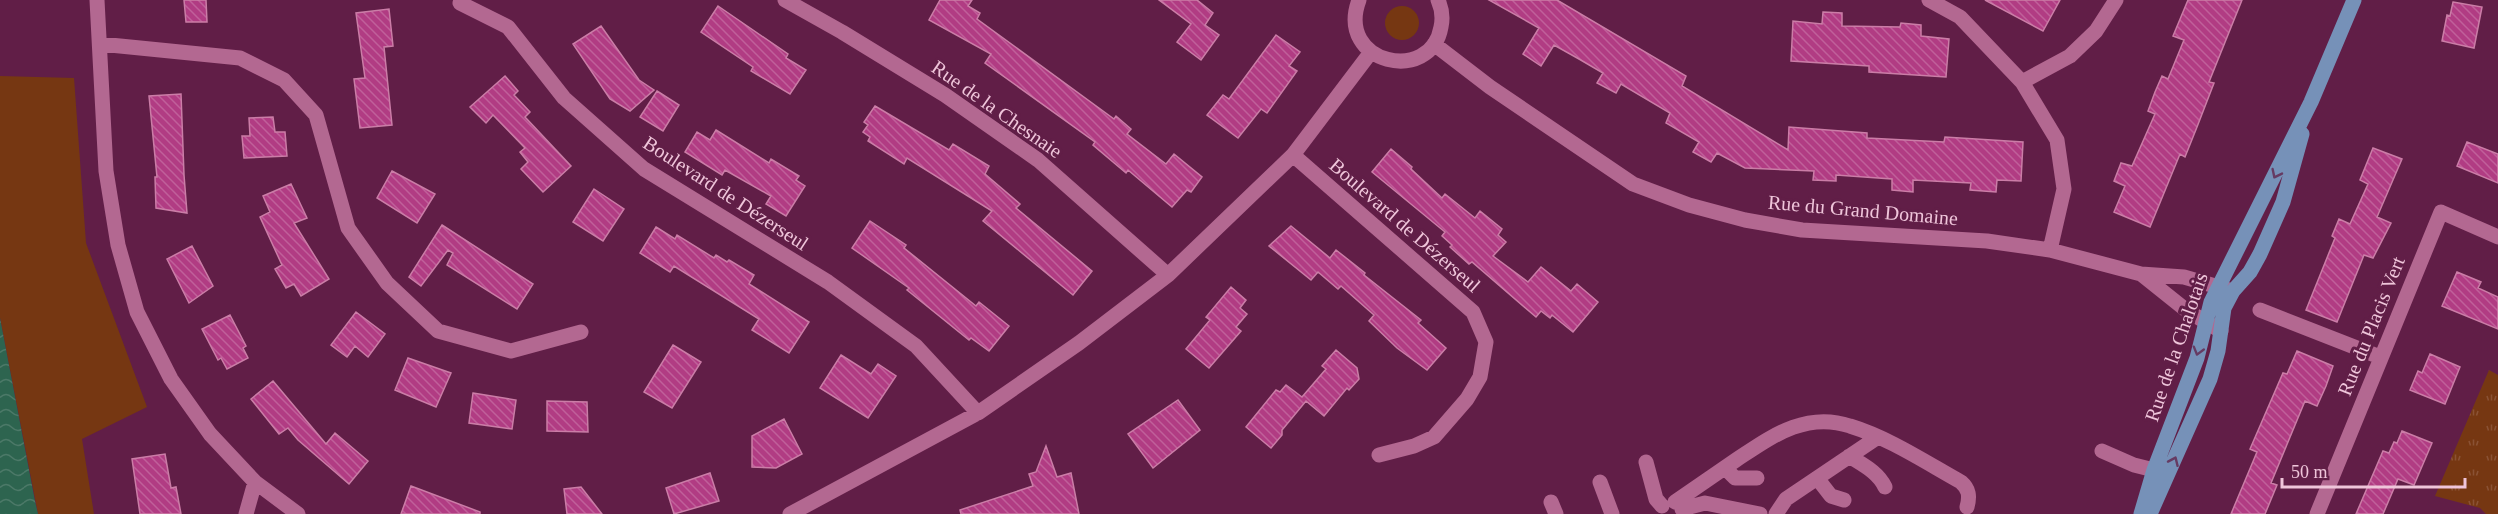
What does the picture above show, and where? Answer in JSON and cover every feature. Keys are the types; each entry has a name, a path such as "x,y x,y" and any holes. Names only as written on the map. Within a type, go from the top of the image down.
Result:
{"main road":[{"name":"Rue de la Chalotais","path":"2141,514 2154,471 2197,358 2205,322 2218,286 2311,102 2354,0"},
{"name":"Rue de la Chalotais","path":"2150,514 2210,379 2224,308 2233,291 2255,263 2283,202 2311,102"}],"street":[{"path":"98,0 106,171 118,245 137,312 171,379 210,434 255,482 298,514"},
{"name":"Rue de la Chesnaie","path":"785,0 945,95 1038,160 1168,275"},
{"path":"1359,0 1355,15 1356,29 1362,42 1371,52 1383,59 1397,62 1411,60 1424,54 1434,44 1443,19 1438,0"},
{"path":"1929,0 1960,17 2022,82 2057,140 2064,189 2050,250"},
{"path":"2022,82 2070,56 2096,31 2116,0"},
{"name":"Boulevard de Dézerseul","path":"460,3 508,27 564,98 644,170 828,282 899,333 916,346 978,413"},
{"path":"100,44 240,58 284,80 316,115 348,228 387,284 438,331 511,351 581,332"},
{"name":"Rue du Grand Domaine","path":"1434,44 1490,87 1633,184 1689,205 1745,220 1802,230 1988,241 2050,250 2141,274 2184,277 2233,291"},
{"path":"790,514 978,413 1079,343 1168,275 1293,155 1371,52"},
{"name":"Boulevard de Dézerseul","path":"1293,155 1473,312 1486,342 1480,377 1467,399 1434,436 1414,446 1379,455"},
{"name":"Rue du Placis Vert","path":"2317,514 2441,212 2498,237"},
{"name":"Rue du Grand Domaine","path":"2141,274 2205,322 2221,330"},
{"path":"2260,310 2380,357"},
{"path":"1672,509 1725,468 1778,433 1801,424 1833,422 1848,425 1878,437 1960,482 1967,487 1969,494 1967,507"},
{"path":"1776,514 1786,499 1878,437"},
{"path":"2102,451 2154,471"},
{"path":"1849,456 1871,470 1886,487"},
{"path":"1646,462 1656,499 1672,509 1705,503 1719,510 1760,514"},
{"path":"1725,468 1735,478 1757,478"},
{"path":"1817,478 1831,496 1844,500"},
{"path":"246,514 255,482"},
{"path":"1600,482 1612,514"}],"green space":[{"path":"1402,6 1414,11 1419,23 1414,35 1402,40 1390,35 1385,23 1390,11"},
{"path":"0,76 74,78 86,243 147,407 82,439 94,514 38,514 0,318"},
{"path":"2489,370 2498,375 2498,514 2486,514 2480,508 2435,496"}],"water":[{"path":"0,318 35,501 38,514 0,514"}],"building":[{"path":"184,0 206,0 207,22 186,22"},
{"path":"940,0 972,0 968,6 980,13 977,19 1114,119 1116,116 1131,129 1127,134 1166,164 1174,154 1202,177 1191,192 1187,190 1172,207 1128,170 1126,173 1093,145 1095,142 985,63 991,54 929,20"},
{"path":"1159,0 1197,0 1213,13 1205,25 1219,35 1201,60 1177,42 1191,24"},
{"path":"1489,0 1557,0 1686,76 1682,86 1788,150 1789,127 1867,133 1867,138 1944,142 1945,137 2023,142 2021,181 1997,180 1996,192 1970,190 1971,183 1913,180 1913,192 1892,190 1892,179 1836,175 1836,181 1813,180 1814,171 1745,168 1717,153 1711,162 1693,152 1699,142 1666,123 1670,113 1621,84 1616,93 1597,83 1603,73 1579,59 1554,45 1541,66 1523,54 1539,28"},
{"path":"1985,0 2060,0 2043,31"},
{"path":"2188,0 2242,0 2209,82 2214,83 2185,157 2180,154 2150,227 2114,212 2125,186 2114,181 2121,163 2132,166 2155,114 2148,111 2162,76 2168,79 2184,40 2173,36"},
{"path":"2453,2 2482,7 2474,48 2442,41 2447,15 2450,16"},
{"path":"718,6 788,54 786,58 806,70 790,94 751,71 753,67 701,32"},
{"path":"389,9 393,46 384,47 392,125 360,128 354,79 365,78 356,13"},
{"path":"1823,12 1842,13 1842,26 1900,27 1901,23 1921,25 1921,36 1949,39 1946,77 1869,72 1869,66 1791,61 1793,21 1822,24"},
{"path":"601,26 639,80 654,90 630,111 610,99 573,44"},
{"path":"1276,35 1300,52 1289,66 1297,71 1267,113 1261,109 1238,138 1207,115 1223,95 1229,99"},
{"path":"505,76 518,91 514,95 530,112 525,117 571,166 543,192 521,169 528,162 520,152 525,148 493,115 486,123 470,107"},
{"path":"657,91 679,105 663,131 640,117"},
{"path":"181,94 187,213 156,208 155,177 157,177 149,96"},
{"path":"875,106 949,150 953,144 989,166 985,174 1020,204 1016,208 1092,271 1073,295 983,221 992,211 907,158 904,164 868,141 870,137 863,132 868,125 864,122"},
{"path":"273,117 275,132 285,132 287,156 244,158 242,136 250,136 249,118"},
{"path":"716,130 769,163 771,159 799,176 796,180 805,186 786,216 766,204 771,196 725,170 722,175 685,152 697,132 710,140"},
{"path":"2467,142 2498,154 2498,183 2457,166"},
{"path":"2373,148 2402,159 2377,217 2391,223 2373,258 2364,255 2337,322 2306,310 2335,238 2332,236 2339,219 2350,224 2368,184 2360,180"},
{"path":"1391,149 1442,198 1445,194 1475,218 1480,211 1502,229 1498,235 1506,242 1493,256 1528,282 1541,267 1571,291 1577,284 1598,302 1573,332 1552,315 1550,318 1541,311 1536,317 1472,262 1469,264 1450,247 1452,245 1442,236 1445,232 1372,172"},
{"path":"392,171 435,194 417,223 377,198"},
{"path":"291,184 307,218 294,223 329,279 301,296 294,284 286,288 275,269 282,265 260,217 270,212 263,196"},
{"path":"594,189 624,209 603,241 573,222"},
{"path":"870,221 906,245 904,248 976,306 979,302 1009,326 989,351 971,338 969,340 907,290 909,288 852,248"},
{"path":"442,225 533,284 517,309 447,265 453,253 448,250 421,286 409,277"},
{"path":"1291,226 1330,258 1336,250 1421,320 1418,323 1446,348 1427,370 1397,348 1369,321 1374,315 1341,286 1338,289 1318,272 1311,280 1269,246"},
{"path":"656,227 675,239 677,235 714,258 716,255 727,262 729,260 754,275 749,284 809,322 789,353 752,330 759,319 674,266 670,272 640,253"},
{"path":"192,246 213,286 189,303 167,259"},
{"path":"2457,272 2481,282 2478,288 2498,297 2498,329 2442,306"},
{"path":"1231,287 1246,300 1240,308 1247,314 1236,327 1241,331 1209,368 1186,349 1210,320 1206,317"},
{"path":"356,312 385,334 368,357 355,346 347,357 331,345"},
{"path":"230,315 246,346 243,348 248,358 227,369 221,358 218,360 202,329"},
{"path":"673,345 701,362 672,408 644,392"},
{"path":"1336,350 1357,368 1359,379 1349,390 1347,388 1324,416 1306,401 1282,430 1282,435 1271,448 1246,427 1276,390 1280,392 1286,385 1302,397 1326,369 1322,366"},
{"path":"2297,351 2333,366 2326,386 2317,406 2305,401 2271,483 2277,485 2265,514 2231,514 2257,452 2250,449 2283,373 2287,374"},
{"path":"2430,354 2460,367 2445,404 2410,390 2418,371 2422,373"},
{"path":"841,355 871,374 878,364 896,376 868,418 820,388"},
{"path":"408,358 451,373 436,407 395,390"},
{"path":"273,381 326,444 335,433 368,461 349,484 298,440 288,428 279,434 251,399"},
{"path":"473,393 516,400 512,429 469,423"},
{"path":"1178,400 1200,430 1153,468 1128,434"},
{"path":"547,401 587,402 588,432 547,431"},
{"path":"784,419 802,454 776,468 752,467 752,436"},
{"path":"2402,431 2432,443 2414,485 2398,479 2383,514 2356,514 2383,451 2389,453 2394,442 2397,443"},
{"path":"1046,446 1057,477 1071,473 1079,514 961,514 960,510 1033,486 1029,474 1036,472"},
{"path":"165,454 171,488 176,487 181,514 140,514 132,459"},
{"path":"710,473 719,501 674,514 666,488"},
{"path":"411,486 480,512 480,514 401,514"},
{"path":"581,487 602,514 567,514 564,489"}]}
